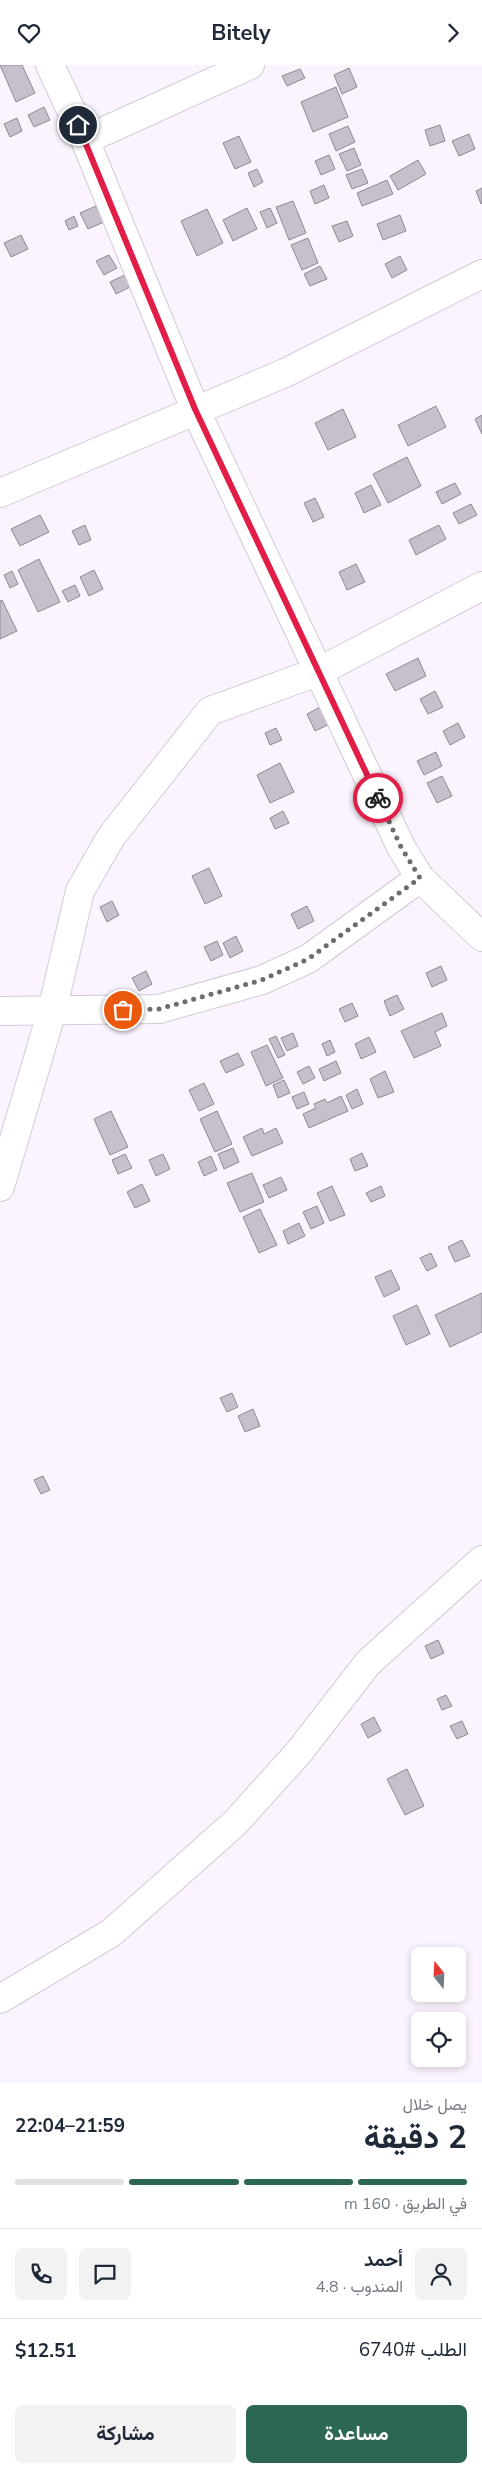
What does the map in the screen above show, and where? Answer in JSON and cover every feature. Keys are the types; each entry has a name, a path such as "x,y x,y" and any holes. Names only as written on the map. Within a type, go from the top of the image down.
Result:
{"street":[{"path":"50,65 85,140 195,409 320,671 401,847 420,878 482,937"},
{"path":"85,140 250,65"},
{"path":"0,493 292,369 482,274"},
{"path":"0,1187 52,1011 80,891 112,837 210,711 320,671 482,586"},
{"path":"0,1011 159,1009 262,980 308,959 420,878"},
{"path":"0,1999 110,1933 235,1823 298,1752 368,1663 482,1560"}],"building":[{"path":"0,65 22,65 35,93 16,102"},
{"path":"349,68 357,87 342,94 334,75"},
{"path":"300,69 305,78 287,86 282,76"},
{"path":"336,87 348,117 313,132 301,102"},
{"path":"44,107 50,120 34,127 28,115"},
{"path":"17,118 22,131 10,137 4,124"},
{"path":"440,125 445,141 430,146 425,130"},
{"path":"348,126 355,142 336,151 329,134"},
{"path":"469,134 475,149 459,156 452,141"},
{"path":"239,136 251,162 235,169 223,143"},
{"path":"354,148 361,165 347,171 339,154"},
{"path":"329,155 335,169 321,175 315,161"},
{"path":"418,160 426,174 398,190 390,176"},
{"path":"257,169 263,182 254,187 248,173"},
{"path":"362,169 368,183 352,189 346,175"},
{"path":"387,180 393,194 362,206 357,193"},
{"path":"324,185 329,198 315,204 310,191"},
{"path":"482,188 482,203 481,204 476,191"},
{"path":"293,201 306,233 289,240 276,207"},
{"path":"96,206 104,222 88,229 80,213"},
{"path":"247,208 257,229 233,241 223,220"},
{"path":"270,208 277,223 267,228 260,212"},
{"path":"207,209 223,243 197,256 181,221"},
{"path":"400,215 406,231 383,240 377,224"},
{"path":"74,216 78,226 69,230 65,221"},
{"path":"347,221 353,236 339,242 332,226"},
{"path":"21,235 28,249 11,257 4,243"},
{"path":"308,238 318,263 302,270 291,245"},
{"path":"109,255 117,268 104,275 96,261"},
{"path":"400,256 407,270 392,278 385,264"},
{"path":"320,266 327,279 310,286 304,274"},
{"path":"125,275 130,287 116,294 110,282"},
{"path":"436,406 446,427 408,446 398,425"},
{"path":"343,409 356,437 328,450 315,423"},
{"path":"482,415 482,434 475,419"},
{"path":"407,457 421,486 388,503 373,474"},
{"path":"455,483 461,494 442,504 436,492"},
{"path":"371,485 381,505 364,513 355,493"},
{"path":"315,498 324,517 313,522 304,503"},
{"path":"471,504 477,515 459,524 453,513"},
{"path":"40,515 49,532 20,546 11,529"},
{"path":"85,525 91,540 79,545 72,531"},
{"path":"439,525 446,539 416,555 409,540"},
{"path":"39,559 60,602 38,612 18,570"},
{"path":"356,564 365,582 347,590 339,572"},
{"path":"94,570 103,589 89,596 80,577"},
{"path":"12,571 18,584 10,588 4,575"},
{"path":"75,585 80,596 68,602 62,591"},
{"path":"2,600 17,631 0,639 0,601"},
{"path":"418,658 426,676 395,691 386,674"},
{"path":"435,691 443,707 428,714 420,699"},
{"path":"324,705 332,723 315,731 307,714"},
{"path":"458,723 465,737 450,745 443,731"},
{"path":"276,728 282,740 270,745 265,733"},
{"path":"436,752 442,766 424,775 417,761"},
{"path":"280,763 294,792 270,803 257,775"},
{"path":"442,776 452,796 437,803 427,783"},
{"path":"283,811 289,823 275,829 270,818"},
{"path":"209,868 222,896 205,904 192,876"},
{"path":"112,901 119,915 107,922 100,907"},
{"path":"307,906 314,921 298,929 291,914"},
{"path":"236,936 243,951 230,958 223,943"},
{"path":"217,941 223,955 211,961 204,947"},
{"path":"441,966 447,980 432,987 426,973"},
{"path":"146,971 152,984 139,991 132,978"},
{"path":"397,995 404,1009 390,1016 384,1001"},
{"path":"352,1003 358,1016 345,1022 339,1009"},
{"path":"442,1013 447,1026 435,1032 441,1046 414,1058 401,1031"},
{"path":"293,1033 298,1046 287,1051 281,1038"},
{"path":"276,1036 285,1055 278,1058 269,1039"},
{"path":"369,1037 376,1052 361,1059 355,1044"},
{"path":"330,1040 335,1052 327,1056 322,1044"},
{"path":"267,1045 283,1078 266,1086 251,1052"},
{"path":"238,1053 244,1065 226,1073 220,1061"},
{"path":"336,1061 341,1073 324,1081 319,1069"},
{"path":"309,1066 315,1078 303,1084 297,1072"},
{"path":"385,1071 394,1092 378,1098 370,1079"},
{"path":"284,1080 290,1093 278,1098 273,1085"},
{"path":"204,1083 214,1104 199,1111 189,1090"},
{"path":"357,1089 363,1104 352,1109 346,1095"},
{"path":"304,1092 309,1104 297,1109 292,1097"},
{"path":"341,1096 348,1111 309,1128 303,1114 316,1108 314,1104 325,1099 327,1103"},
{"path":"111,1111 128,1147 110,1155 94,1119"},
{"path":"217,1111 232,1144 215,1152 200,1119"},
{"path":"262,1128 264,1134 276,1128 283,1143 252,1156 243,1137"},
{"path":"233,1148 239,1162 224,1169 218,1154"},
{"path":"362,1153 368,1166 355,1171 350,1159"},
{"path":"125,1154 132,1168 118,1174 112,1160"},
{"path":"163,1154 170,1169 156,1176 149,1160"},
{"path":"211,1156 217,1170 204,1176 198,1162"},
{"path":"252,1173 264,1202 240,1212 227,1183"},
{"path":"281,1177 287,1190 269,1198 263,1185"},
{"path":"142,1184 150,1201 135,1208 127,1192"},
{"path":"332,1186 345,1215 330,1221 317,1193"},
{"path":"381,1186 385,1196 371,1202 366,1193"},
{"path":"317,1206 324,1223 311,1229 303,1212"},
{"path":"260,1209 277,1245 259,1253 243,1217"},
{"path":"299,1223 305,1236 288,1244 283,1231"},
{"path":"462,1240 470,1256 455,1262 448,1247"},
{"path":"431,1253 437,1266 427,1271 420,1258"},
{"path":"391,1270 400,1289 384,1297 375,1277"},
{"path":"482,1293 482,1332 450,1347 435,1315"},
{"path":"417,1305 430,1334 406,1345 393,1316"},
{"path":"232,1393 238,1407 227,1412 220,1398"},
{"path":"253,1409 260,1426 245,1432 238,1416"},
{"path":"43,1476 50,1490 41,1494 34,1480"},
{"path":"438,1640 444,1653 431,1659 425,1646"},
{"path":"446,1695 452,1706 442,1710 437,1699"},
{"path":"374,1717 381,1731 368,1738 361,1724"},
{"path":"462,1721 468,1734 457,1739 450,1726"},
{"path":"407,1769 424,1806 405,1815 387,1779"}],"way so far":[{"path":"123,1010 159,1009 262,980 308,959 420,878 401,847 378,798"}],"route":[{"path":"78,125 195,409 320,671 378,798"}]}
